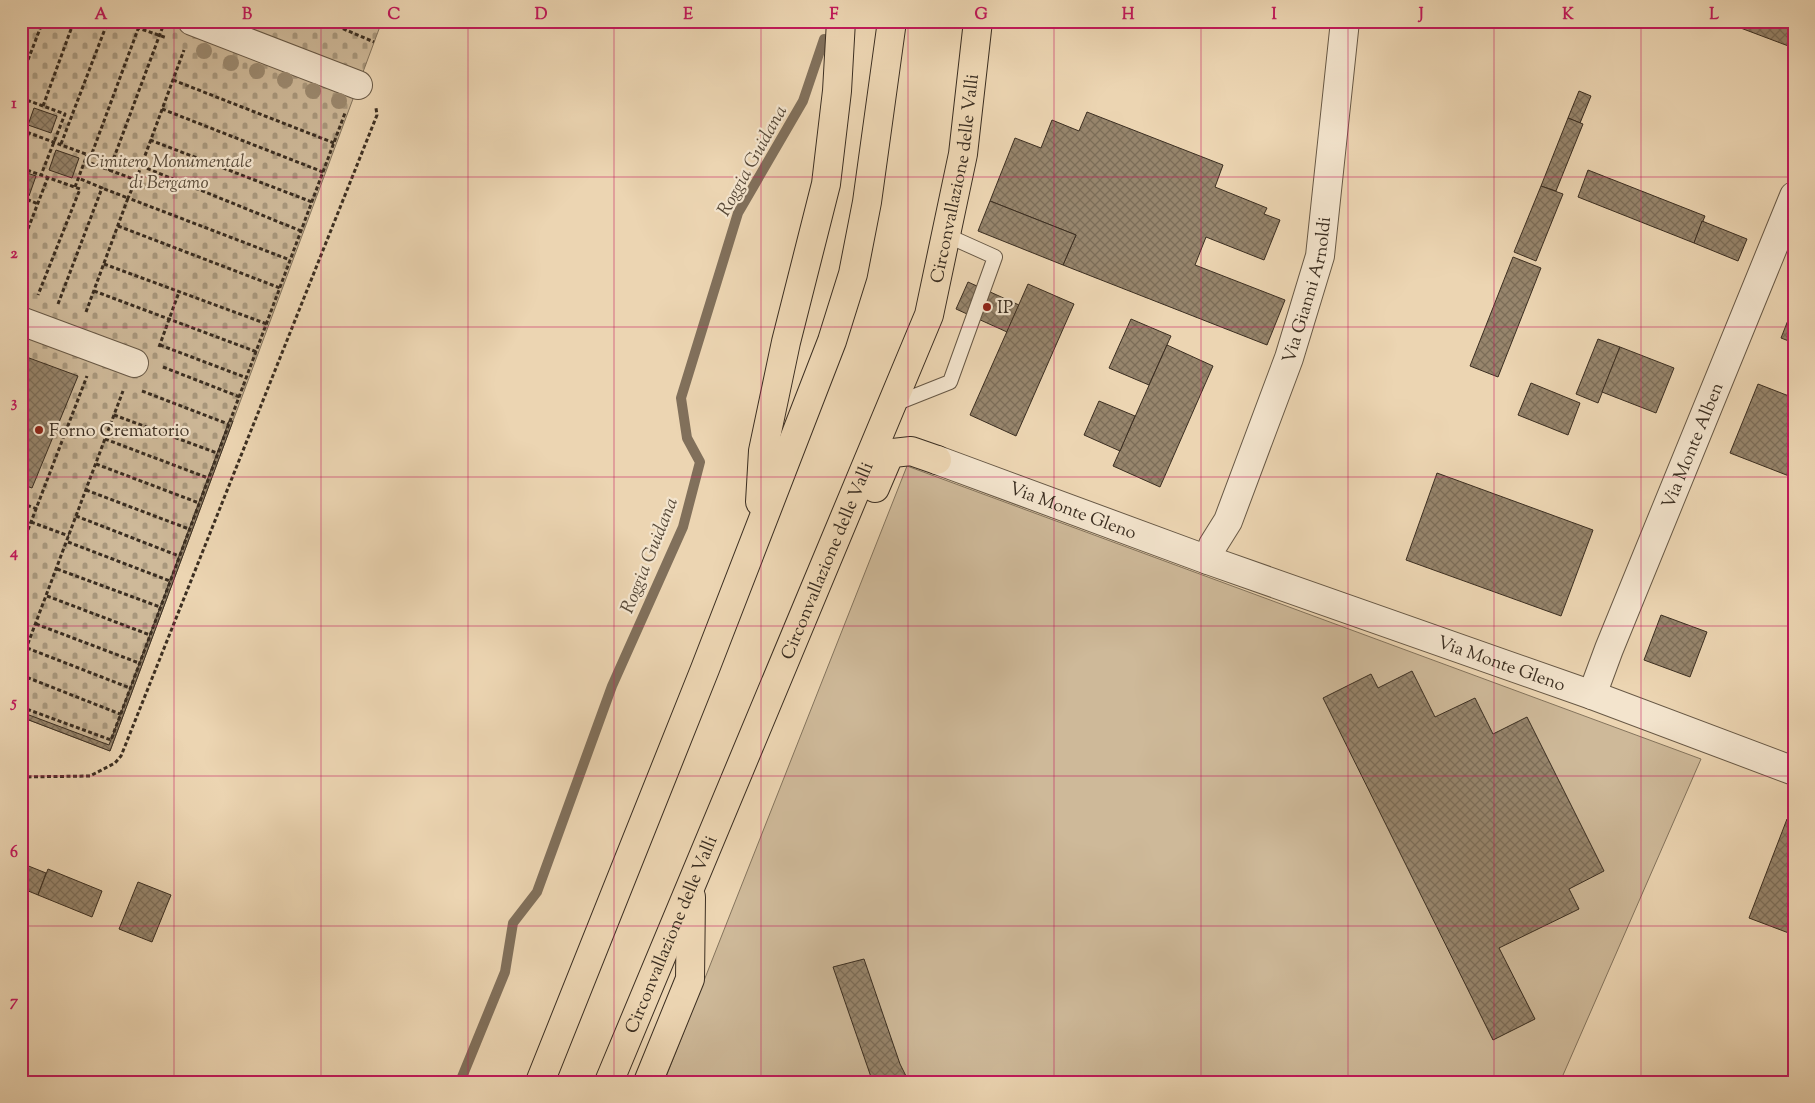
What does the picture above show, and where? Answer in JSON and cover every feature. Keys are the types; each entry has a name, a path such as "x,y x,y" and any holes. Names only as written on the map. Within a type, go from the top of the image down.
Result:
{"highway":[{"path":"540,1082 705,669 832,341 853,274 876,151 892,21"},
{"name":"Circonvallazione delle Valli","path":"609,1082 929,315 963,154 978,21"},
{"path":"759,526 763,451 786,342 826,184 837,91 841,24"},
{"path":"793,639 829,602 887,460 893,453 904,451 911,451 937,460"},
{"path":"648,1082 690,980 692,881"}],"street":[{"name":"Via Gianni Arnoldi","path":"1211,553 1228,521 1290,358 1320,256 1345,21"},
{"path":"191,29 358,85"},
{"name":"Via Monte Alben","path":"1592,695 1609,649 1794,196"},
{"path":"32,325 86,345 138,370"},
{"name":"Via Monte Gleno","path":"937,460 1211,553 1794,771"}],"lane":[{"path":"891,405 950,382 995,257 946,235"}],"path":[{"path":"21,78 43,21"},
{"path":"44,106 74,21"},
{"path":"61,144 108,21"},
{"path":"118,21 159,35 191,29"},
{"path":"21,130 91,156 141,21"},
{"path":"109,170 164,21"},
{"path":"325,21 374,42"},
{"path":"21,548 36,509 86,345 94,290 191,29"},
{"path":"173,80 334,143"},
{"path":"21,777 90,776 115,763 121,756 377,115 375,103 358,85"},
{"path":"21,103 22,98 65,114 41,175"},
{"path":"162,110 323,172"},
{"path":"21,707 111,740 229,420 232,421 345,113"},
{"path":"21,156 29,132"},
{"path":"150,140 312,202"},
{"path":"75,187 87,155"},
{"path":"85,161 136,180"},
{"path":"141,166 301,230"},
{"path":"21,168 80,189 32,325"},
{"path":"21,247 48,177"},
{"path":"78,178 290,260"},
{"path":"32,325 102,188"},
{"path":"21,197 38,204"},
{"path":"118,226 280,288"},
{"path":"104,264 267,324"},
{"path":"94,290 257,352"},
{"path":"21,662 68,542 114,415 138,370 160,345 179,292"},
{"path":"151,342 247,378"},
{"path":"138,370 240,397"},
{"path":"138,370 228,424"},
{"path":"114,415 217,453"},
{"path":"105,439 208,478"},
{"path":"96,464 199,503"},
{"path":"86,490 189,529"},
{"path":"21,503 36,509"},
{"path":"76,516 179,556"},
{"path":"31,522 70,536"},
{"path":"68,542 170,581"},
{"path":"57,569 160,607"},
{"path":"47,596 150,635"},
{"path":"36,624 139,663"},
{"path":"27,648 130,688"},
{"path":"21,675 120,714"}],"green space":[{"name":"Cimitero Monumentale di Bergamo","path":"21,21 382,21 110,751 21,717"},
{"path":"907,466 1701,759 1560,1082 664,1082"}],"building":[{"path":"1741,21 1794,21 1794,40 1791,47 1738,27"},
{"path":"1579,91 1591,96 1580,123 1568,118"},
{"path":"34,108 57,116 51,133 28,125"},
{"path":"1087,112 1223,165 1215,187 1267,208 1264,214 1280,220 1264,260 1206,237 1195,265 1285,300 1267,345 1063,265 1076,235 990,201 1015,138 1041,148 1052,120 1079,131"},
{"path":"1568,118 1583,124 1556,191 1541,186"},
{"path":"56,150 79,158 72,178 49,170"},
{"path":"1588,170 1705,216 1694,243 1578,197"},
{"path":"21,171 36,176 29,196 21,193"},
{"path":"1541,186 1563,194 1536,261 1514,252"},
{"path":"990,201 1076,235 1063,265 978,231"},
{"path":"1702,221 1747,239 1738,261 1694,243"},
{"path":"1513,257 1541,268 1498,377 1470,366"},
{"name":"IP","path":"968,282 1019,305 1007,332 956,309"},
{"path":"1028,284 1074,304 1016,436 970,415"},
{"path":"1794,305 1794,343 1781,338"},
{"path":"1131,319 1171,336 1149,385 1109,368"},
{"path":"1598,339 1620,347 1598,403 1576,394"},
{"path":"1167,345 1213,366 1160,487 1113,466"},
{"path":"1620,347 1674,368 1656,413 1602,392"},
{"name":"Forno Crematorio","path":"21,355 78,376 32,488 21,484"},
{"path":"1531,383 1580,403 1568,435 1518,415"},
{"path":"1758,384 1794,398 1794,463 1789,476 1730,453"},
{"path":"1099,401 1135,416 1120,451 1084,435"},
{"path":"229,421 233,421 110,751 21,717 21,712 109,745"},
{"path":"1437,473 1593,530 1561,616 1406,560"},
{"path":"1661,615 1707,632 1690,677 1644,660"},
{"path":"1412,671 1435,717 1475,698 1493,734 1527,717 1604,871 1569,889 1579,909 1499,948 1535,1019 1493,1040 1323,698 1371,674 1378,688"},
{"path":"1787,819 1794,822 1794,935 1749,918"},
{"path":"21,863 46,873 38,895 21,888"},
{"path":"48,869 102,891 92,917 38,895"},
{"path":"138,882 171,895 152,942 119,929"},
{"path":"864,959 900,1064 909,1082 873,1082 871,1077 833,967"}],"waterway":[{"name":"Roggia Guidana","path":"460,1082 505,972 513,923 537,892 612,686 683,527 700,462 687,438 681,398 738,213 803,101 824,39"}],"place":[{"name":"IP","path":"987,307"},
{"name":"Forno Crematorio","path":"39,430"}]}
